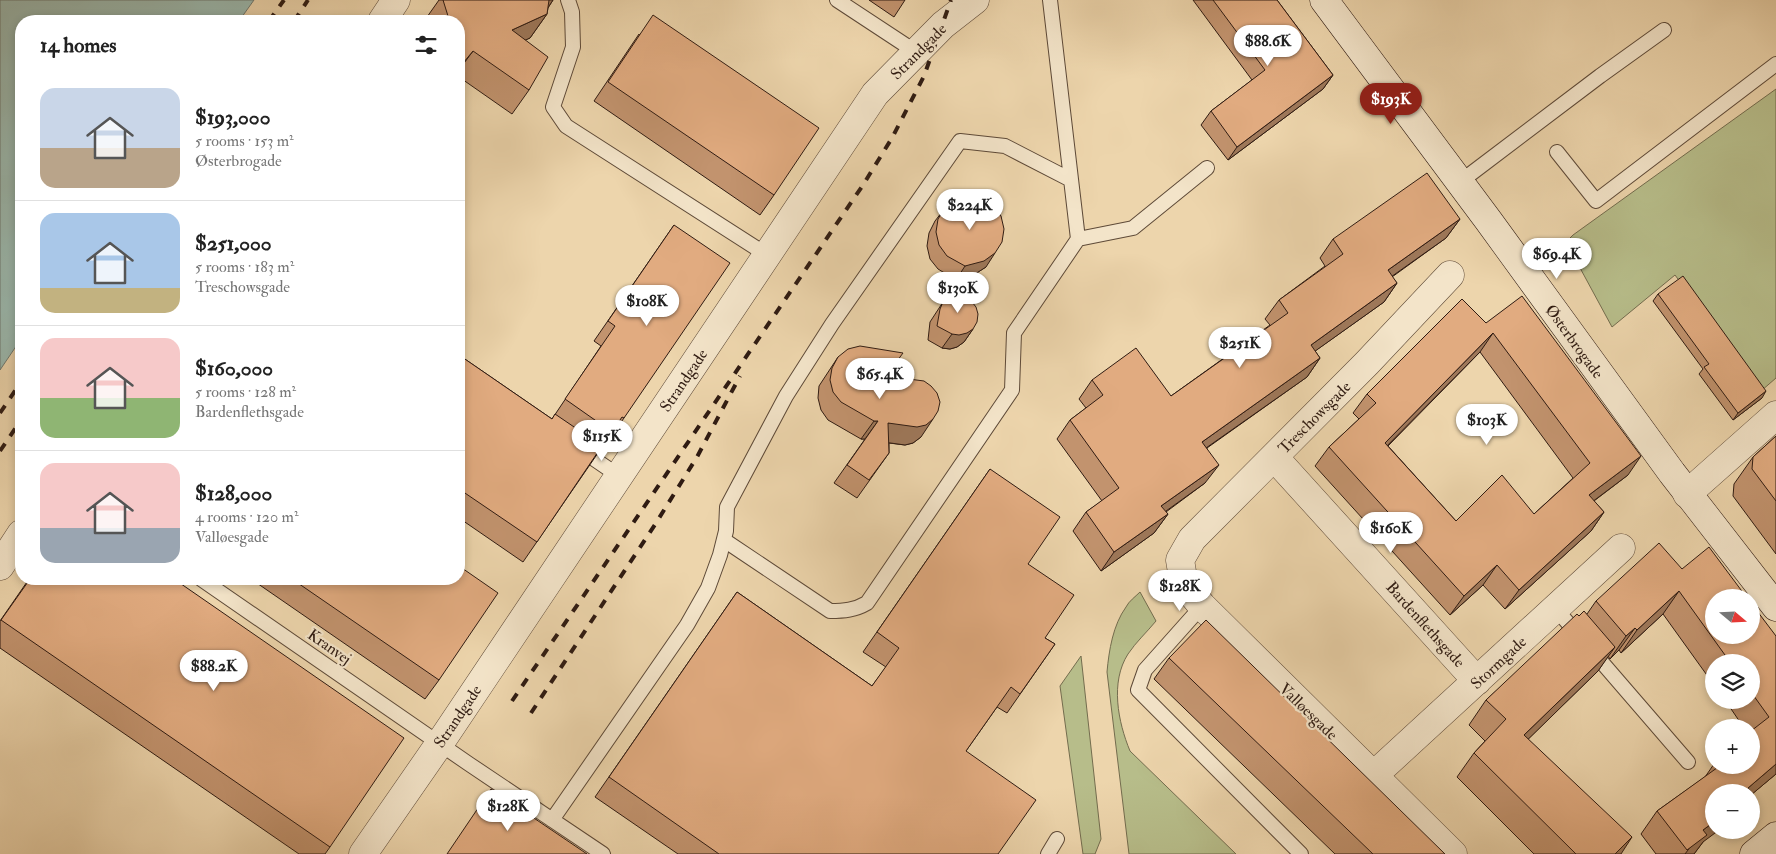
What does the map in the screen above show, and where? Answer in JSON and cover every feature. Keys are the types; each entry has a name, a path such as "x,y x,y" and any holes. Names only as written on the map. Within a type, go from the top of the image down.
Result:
{"street":[{"path":"386,15 396,0"},
{"name":"Strandgade","path":"363,854 440,743 875,94 943,25 975,0"},
{"name":"Østerbrogade","path":"1324,0 1460,182 1687,494 1776,607"},
{"name":"Treschowsgade","path":"1180,560 1192,539 1367,363 1450,275"},
{"path":"1687,494 1776,415"},
{"name":"Bardenflethsgade","path":"1274,456 1477,681"},
{"path":"0,566 15,543"},
{"name":"Stormgade","path":"1374,775 1621,548"},
{"name":"Valløesgade","path":"1180,560 1184,584 1202,606 1453,854"},
{"path":"1754,854 1776,836"}],"lane":[{"path":"568,0 572,12 573,47 553,107 566,126 767,255"},
{"path":"838,0 916,52"},
{"path":"724,540 830,611 848,611 858,608 867,603 1012,390 1014,333 1078,239 1050,0"},
{"path":"1460,182 1664,30"},
{"path":"1557,152 1596,200 1776,64"},
{"path":"552,820 687,625 708,588 724,540 727,507 786,396 832,324 960,141 1005,146 1072,180"},
{"path":"1078,239 1133,228 1207,168"},
{"path":"570,442 618,476"},
{"name":"Kranvej","path":"210,585 603,854"},
{"path":"1202,606 1144,670 1138,690 1301,854"},
{"path":"1555,608 1688,762"},
{"path":"1048,854 1057,839"}],"green space":[{"path":"1776,89 1776,378 1761,391 1675,275 1612,327 1566,242 1573,235"},
{"path":"1140,592 1156,621 1128,654 1122,665 1119,677 1119,715 1130,751 1236,854 1129,854 1107,672 1110,647 1118,622 1129,603"},
{"path":"1081,656 1101,839 1095,854 1083,854 1060,686"}],"water":[{"path":"0,0 254,0 243,15 15,15 15,348 0,370"}],"building":[{"path":"443,0 549,0 547,14 512,30 548,57 529,90 473,51 465,61 465,15 448,15"},
{"path":"1213,0 1277,0 1333,75 1237,147 1211,111 1265,70"},
{"path":"653,15 819,128 774,195 608,82"},
{"path":"1427,173 1460,219 1388,270 1397,283 1311,345 1320,358 1202,442 1219,465 1161,506 1168,514 1114,552 1086,512 1119,488 1070,420 1103,395 1092,380 1136,348 1171,396 1288,313 1279,300 1343,254 1333,239"},
{"path":"968,197 981,199 993,205 1001,216 1004,229 1002,242 995,253 984,261 965,266 947,256 939,245 936,232 938,219 945,208 955,200"},
{"path":"674,225 730,263 624,418 622,417 612,432 565,399 615,326 608,321"},
{"path":"1683,276 1766,391 1738,413 1704,367 1709,364 1658,294"},
{"path":"961,288 976,307 978,314 977,322 973,329 959,335 952,334 937,326 943,302"},
{"path":"1522,296 1641,456 1589,495 1604,512 1519,590 1497,565 1464,596 1329,447 1376,403 1367,394 1462,299 1486,323","holes":["1493,333 1590,463 1534,514 1502,475 1456,521 1385,443"]},
{"path":"860,346 903,353 886,376 924,381 937,393 940,402 938,411 926,425 917,427 888,423 889,453 869,480 847,465 878,421 874,421 841,402 833,392 830,380 832,368 838,357 848,349"},
{"path":"465,359 552,419 555,414 602,446 537,542 465,493"},
{"path":"1776,436 1776,501 1752,469 1753,457"},
{"path":"990,469 1060,517 1028,564 1074,595 1045,638 1055,644 1020,694 1011,687 966,751 1036,800 998,854 719,854 609,777 737,592 872,686 899,648 877,632"},
{"path":"1659,543 1682,569 1709,547 1740,589 1705,589 1705,627 1679,591 1637,630 1635,628 1626,636 1596,601"},
{"path":"465,570 498,593 439,680 301,585 465,585"},
{"path":"26,585 183,585 404,738 330,847 1,620"},
{"path":"1584,611 1615,647 1524,735 1632,837 1615,854 1576,854 1474,753 1506,719 1486,700 1577,614 1579,616"},
{"path":"1760,615 1776,636 1776,764 1753,784 1705,784 1705,829 1703,830 1705,836 1687,850 1657,811 1708,774 1760,774 1760,724 1769,717 1760,704 1760,654 1724,654 1717,644 1760,644"},
{"path":"1206,620 1445,854 1373,854 1169,658"},
{"path":"491,789 587,854 447,854"}],"railway":[{"path":"273,15 284,0"},
{"path":"298,15 308,0"},
{"path":"512,701 863,185 892,138 924,76 951,0"},
{"path":"531,713 656,523 697,457 740,376"},
{"path":"0,413 15,391"},
{"path":"0,451 15,429"}]}
